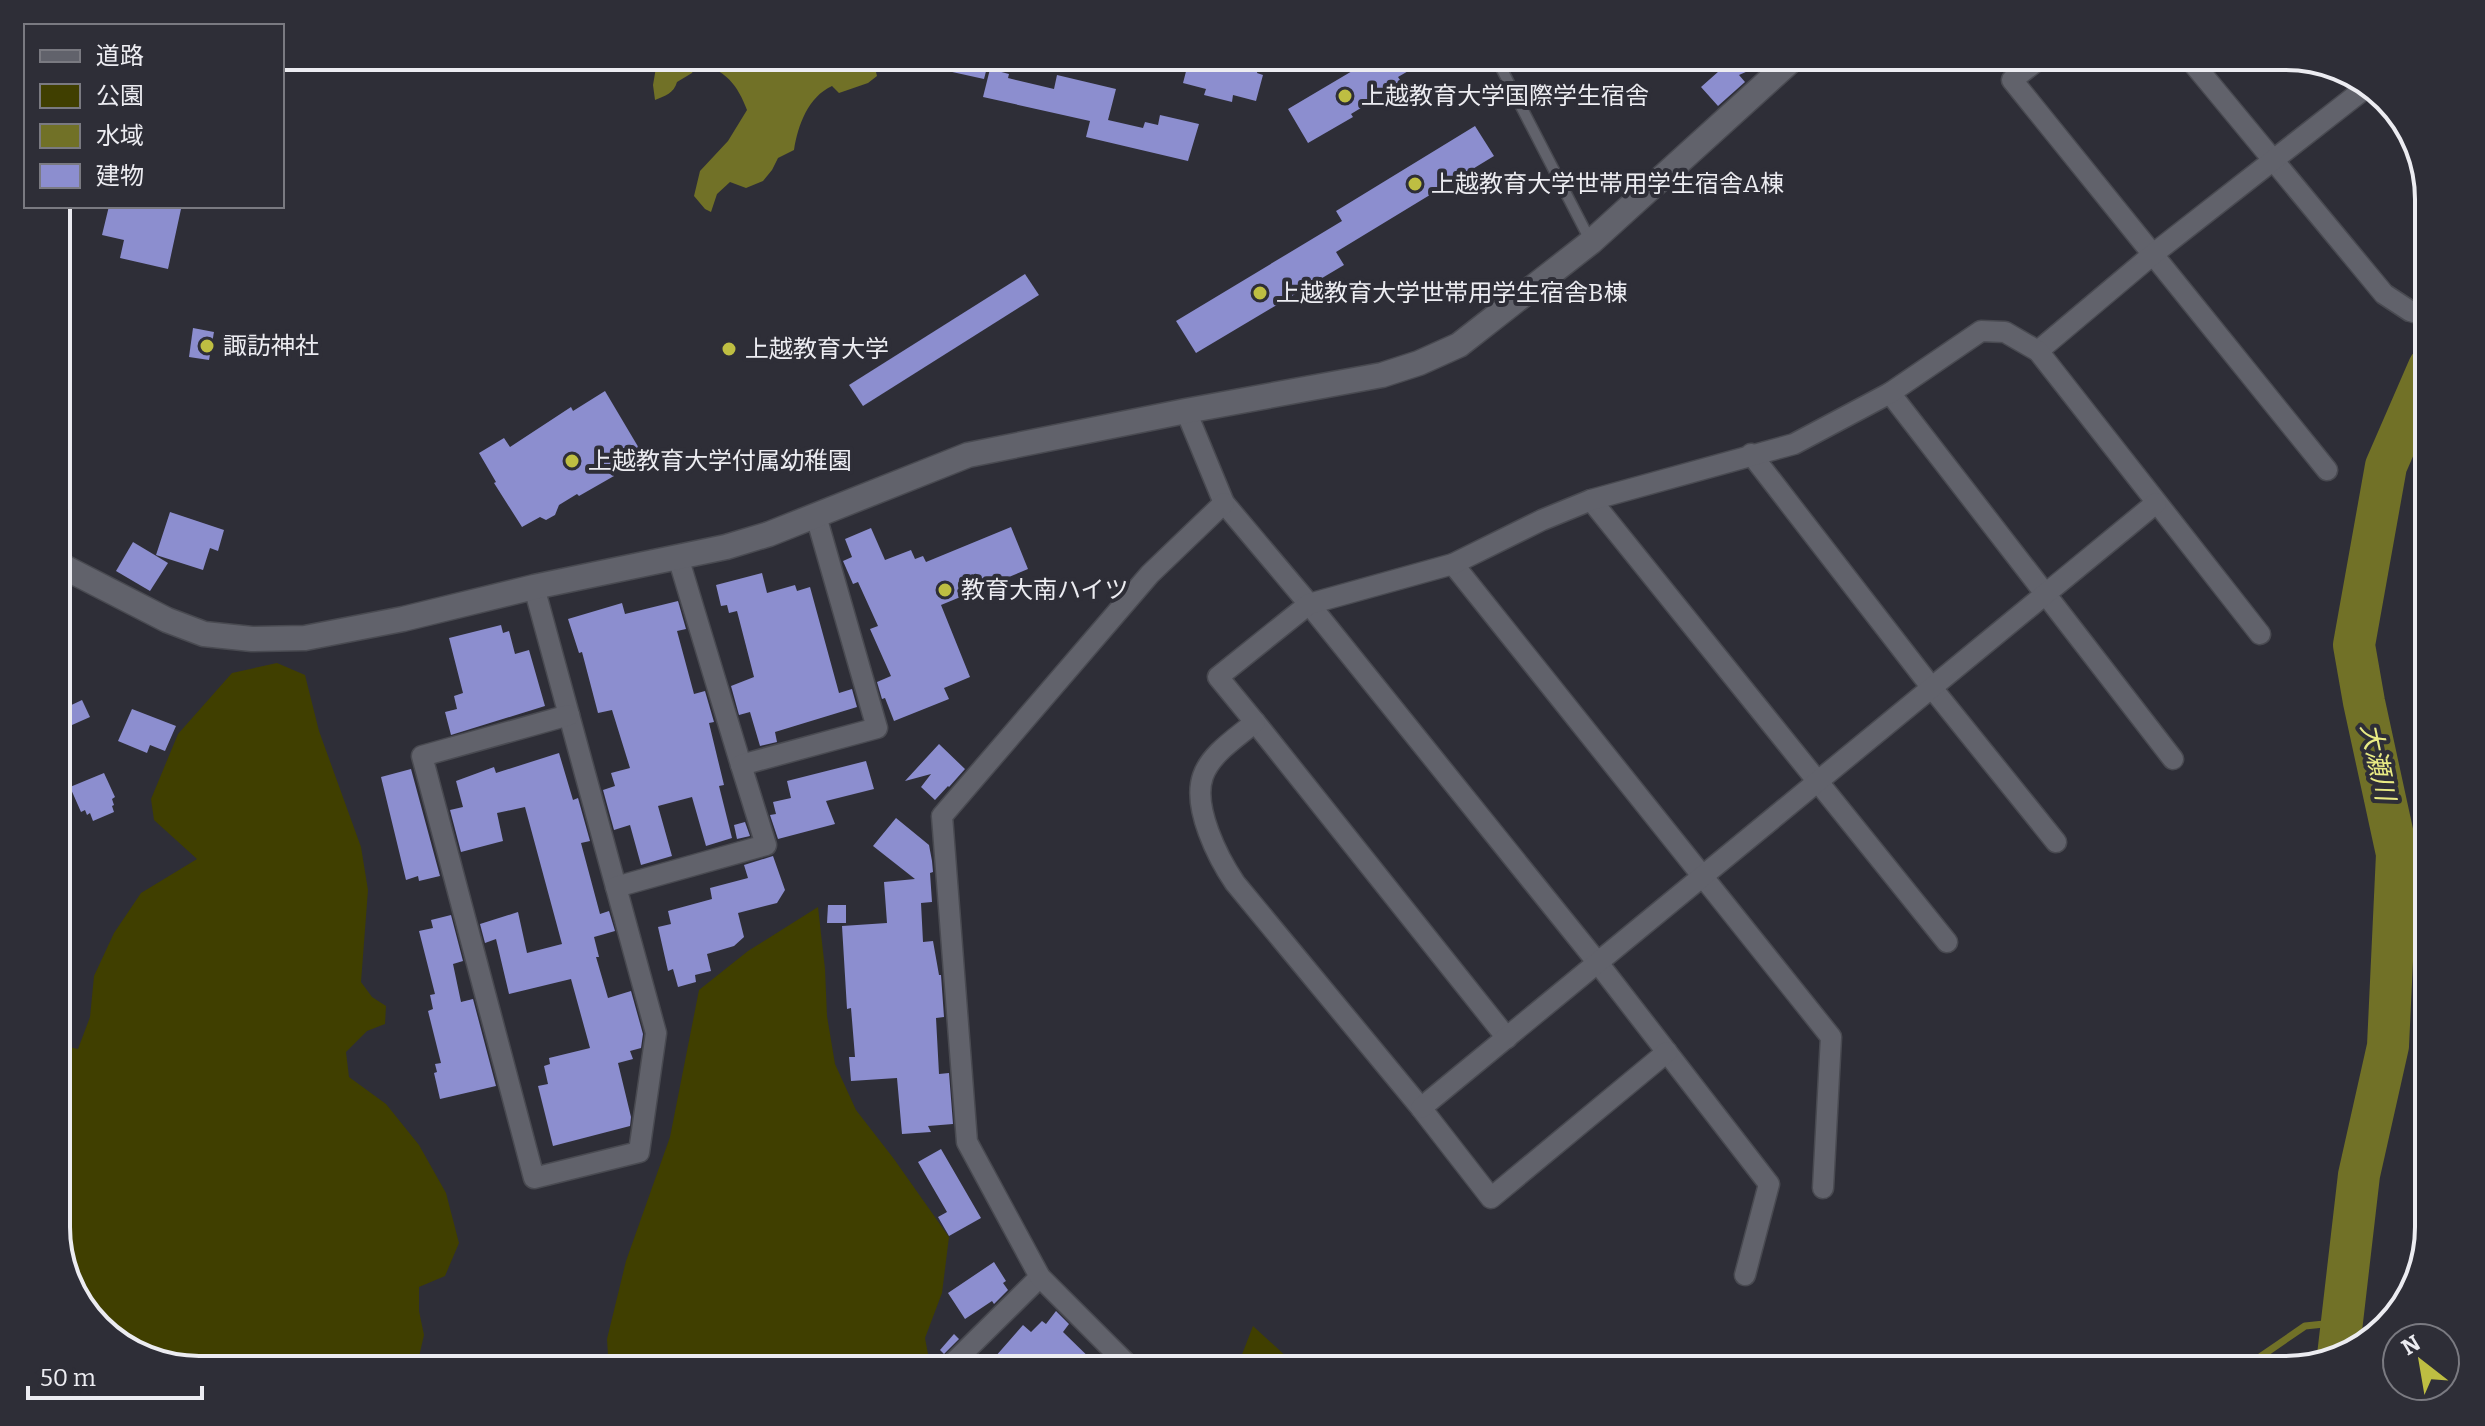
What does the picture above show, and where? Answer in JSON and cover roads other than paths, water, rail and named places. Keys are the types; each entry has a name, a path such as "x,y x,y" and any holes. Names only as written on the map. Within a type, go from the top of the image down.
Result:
{"street":[{"path":"70,570 167,620 204,634 252,639 319,635 726,547 769,534 968,455 1382,375 1459,345 1591,242 1781,70"},
{"path":"2025,70 2012,80 2327,470"},
{"path":"2199,70 2384,294 2415,312"},
{"path":"2038,351 2152,255 2359,93"},
{"path":"1507,1038 1218,677 1309,604 1453,564 1542,520 1591,500 1794,444 1890,393 1981,331 2005,332 2038,351 2260,634"},
{"path":"1890,393 2173,759"},
{"path":"1186,411 1224,503 1598,963 1769,1184 1745,1275"},
{"path":"1751,454 2056,842"},
{"path":"1591,500 1947,942"},
{"path":"1119,1356 1040,1277 967,1142 942,816 1150,574 1224,503"},
{"path":"1421,1108 2156,503"},
{"path":"741,765 877,728 816,516"},
{"path":"616,887 766,845 678,557"},
{"path":"1453,564 1831,1037 1823,1188"},
{"path":"534,587 656,1033 639,1152 534,1178 422,756 569,715"},
{"path":"1255,722 1214,758 1203,777 1201,796 1219,859 1235,883 1421,1108 1491,1198 1667,1052"},
{"path":"960,1356 1040,1277"}],"lane":[{"path":"1502,70 1591,242"}],"water":[{"path":"656,70 694,70 666,95 655,100"},
{"path":"715,70 876,70 877,76 868,83 839,93 832,86 816,97 798,131 794,150 778,158 763,181 746,188 730,182 717,194 711,212 694,196 700,171 728,141 747,110 739,93 723,74"}],"waterway":[{"name":"大瀬川","path":"2339,1344 2359,1175 2388,1046 2397,854 2354,645 2386,466 2415,399"},
{"path":"2261,1356 2305,1326 2343,1322"}],"place":[{"name":"上越教育大学国際学生宿舎","path":"1345,96"},
{"name":"上越教育大学世帯用学生宿舎A棟","path":"1415,184"},
{"name":"上越教育大学世帯用学生宿舎B棟","path":"1260,293"},
{"name":"諏訪神社","path":"207,346"},
{"name":"上越教育大学","path":"729,349"},
{"name":"上越教育大学付属幼稚園","path":"572,461"},
{"name":"教育大南ハイツ","path":"945,590"}]}
